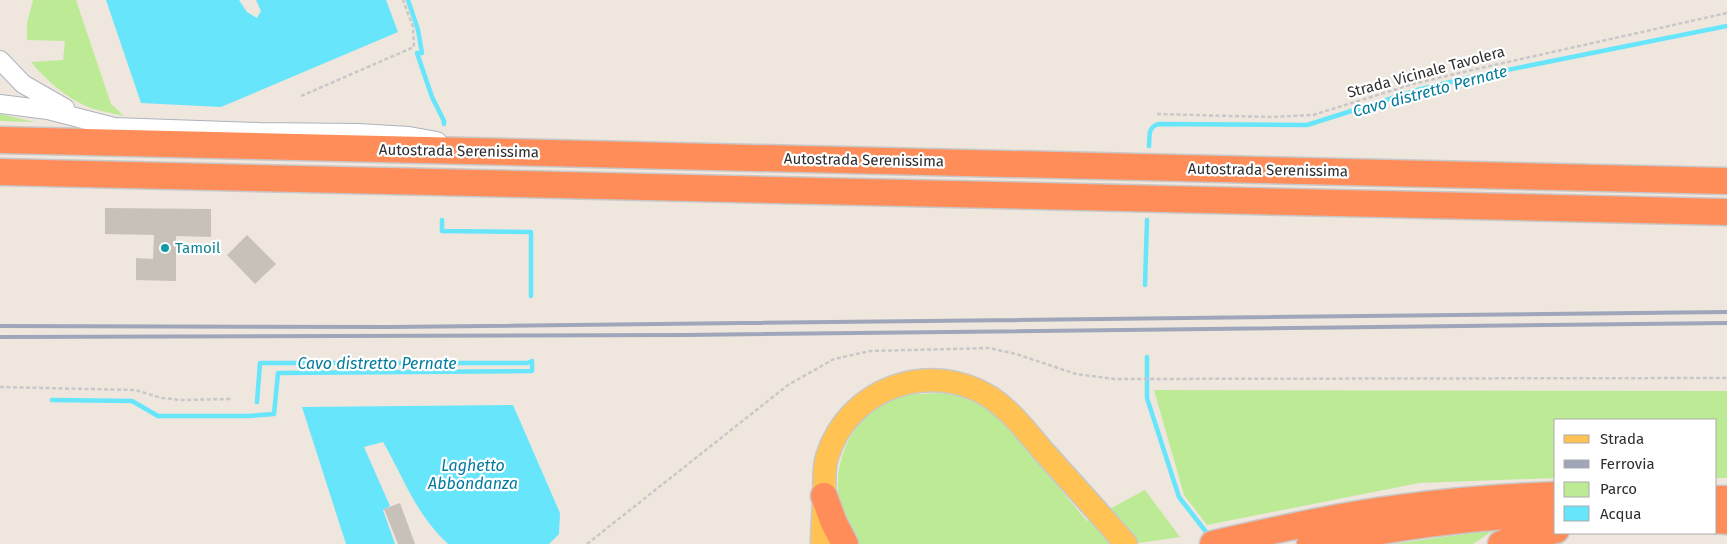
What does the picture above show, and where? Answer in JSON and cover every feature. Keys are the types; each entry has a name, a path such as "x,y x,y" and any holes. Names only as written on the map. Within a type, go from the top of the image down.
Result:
{"highway":[{"name":"Autostrada Serenissima","path":"0,140 1727,181"},
{"name":"Autostrada Serenissima","path":"0,172 1727,212"},
{"path":"1217,543 1309,523 1400,508 1501,498 1554,495"},
{"path":"824,496 834,524 845,544"},
{"path":"1310,544 1355,535 1458,520 1554,514"},
{"path":"1501,544 1513,539 1554,530"}],"main road":[{"path":"822,544 825,467 832,444 853,413 868,399 882,391 915,381 949,381 978,390 1004,408 1122,538"}],"lane":[{"path":"0,60 23,84 85,120"},
{"path":"0,104 48,110 106,126 145,129 358,133 409,136 496,151"}],"path":[{"path":"301,96 414,47 413,27 403,0"},
{"name":"Strada Vicinale Tavolera","path":"1157,114 1270,117 1313,115 1412,84 1727,13"},
{"path":"1142,380 1727,378"},
{"path":"0,387 135,390 162,398 181,400 232,399"},
{"path":"587,544 748,416"}],"green space":[{"path":"33,0 76,0 111,104 124,116 95,109 78,102 56,87 31,62 63,60 65,41 27,40 27,23"},
{"path":"0,114 35,122 0,121"},
{"path":"1154,390 1727,391 1727,478 1717,478 1717,419 1554,419 1554,478 1419,483 1207,525 1184,495"},
{"path":"941,393 970,400 997,414 1087,521 1145,490 1180,537 1132,544 859,544 846,527 841,510 838,487 839,471 849,439 858,425 883,404 904,396"},
{"path":"1494,530 1473,544 1393,544"}],"water":[{"path":"106,0 239,0 247,12 257,18 261,11 256,0 386,0 398,32 221,107 141,103"},
{"name":"Laghetto Abbondanza","path":"513,405 560,513 559,534 549,544 448,544 427,520 411,496 383,442 364,447 390,506 383,510 395,544 346,544 302,407"}],"building":[{"name":"Tamoil","path":"105,208 211,209 211,237 176,236 176,281 136,280 136,258 153,259 154,235 105,234"},
{"path":"247,235 276,264 255,284 227,255"},
{"path":"400,503 415,544 398,544 384,509"}],"waterway":[{"name":"Cavo distretto Pernate","path":"408,0 418,30 422,53 417,53 432,97 444,124"},
{"name":"Cavo distretto Pernate","path":"1149,146 1151,130 1158,124 1307,125 1421,89 1467,78 1727,26"},
{"name":"Cavo distretto Pernate","path":"442,220 442,231 531,232 531,296"},
{"name":"Cavo distretto Pernate","path":"1145,285 1147,220"},
{"name":"Cavo distretto Pernate","path":"1147,357 1147,398 1179,497 1210,537"},
{"path":"52,400 132,401 158,416 248,416 274,414 278,373 532,371 532,361"},
{"name":"Cavo distretto Pernate","path":"257,402 260,363 527,363 532,361"}],"railway":[{"path":"0,326 388,327 1727,312"},
{"path":"0,337 686,335 1727,323"}],"place":[{"name":"Tamoil","path":"165,248"}]}
